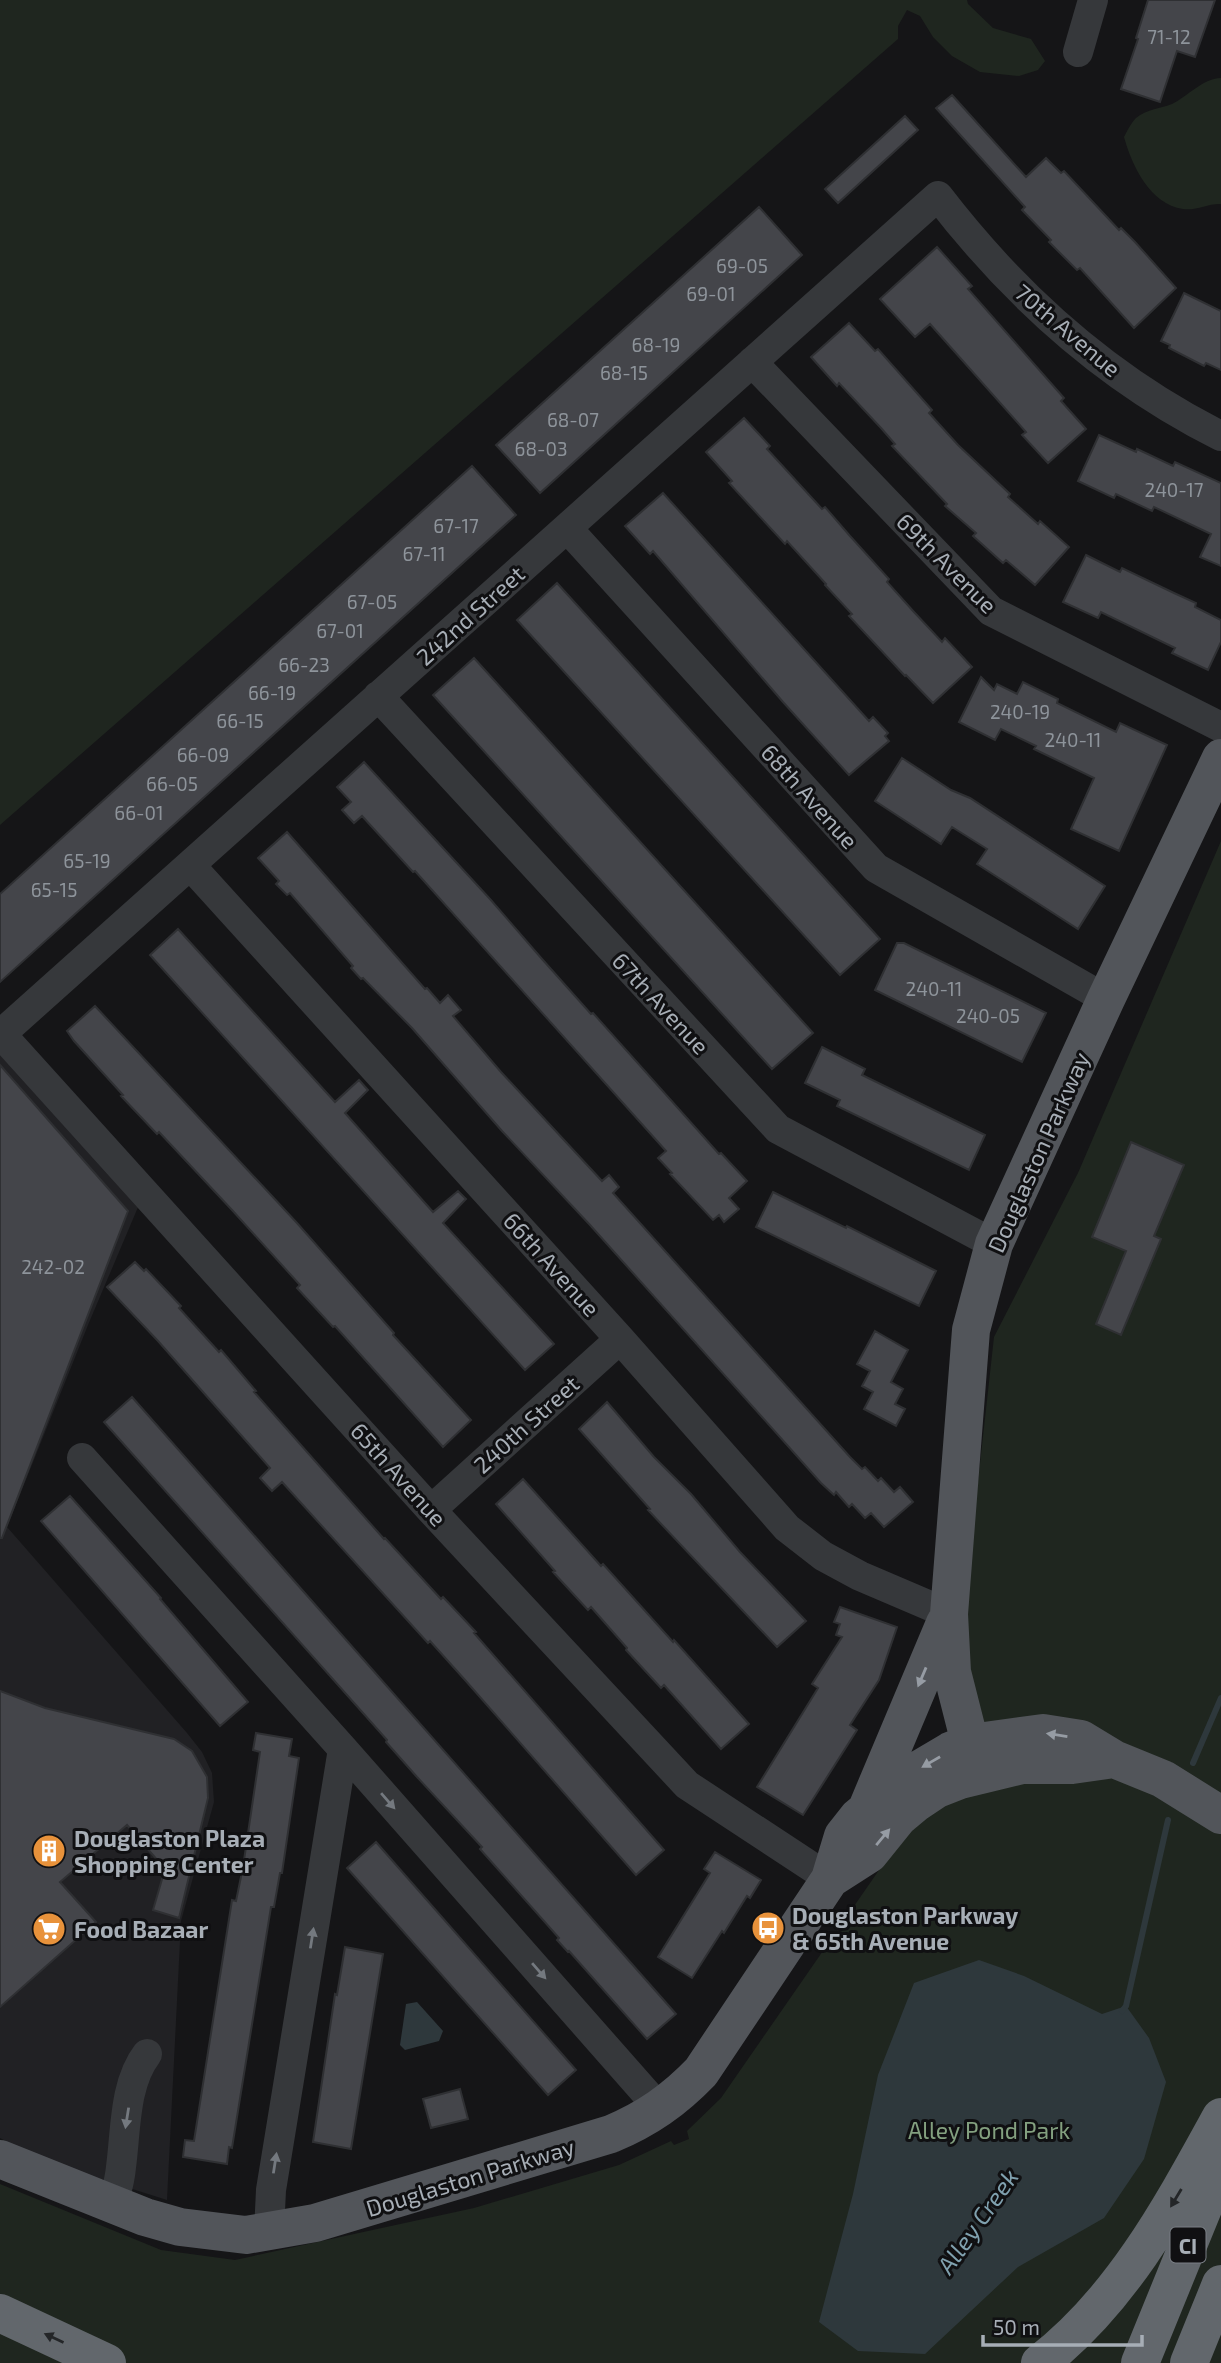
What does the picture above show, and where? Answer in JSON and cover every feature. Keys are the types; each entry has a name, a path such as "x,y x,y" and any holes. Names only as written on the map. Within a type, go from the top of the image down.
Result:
{"highway":[{"path":"1040,2363 1090,2319 1126,2274 1175,2200 1221,2117"},
{"name":"CI","path":"1140,2363 1221,2164"},
{"name":"CI","path":"1189,2363 1221,2284"},
{"path":"0,2313 107,2363"},
{"path":"1206,2363 1221,2322"}],"main road":[{"name":"Douglaston Parkway","path":"867,1808 949,1615 971,1331 994,1244 1106,999 1221,758"},
{"path":"949,1615 975,1663 985,1756 1043,1733 1081,1739 1114,1759 1163,1779 1221,1815"},
{"name":"Douglaston Parkway","path":"0,2159 113,2205 180,2227 246,2235 315,2223 611,2134 660,2109 680,2094 701,2072 830,1879 843,1836 867,1808 914,1772 950,1751 985,1756"},
{"name":"Douglaston Parkway","path":"830,1879 869,1854 898,1818 916,1803 985,1756"}],"street":[{"path":"1078,52 1093,0"},
{"name":"242nd Street","path":"1,1034 939,195"},
{"name":"70th Avenue","path":"939,195 1003,273 1042,312 1084,348 1128,381 1221,436"},
{"name":"69th Avenue","path":"752,362 991,611 1221,727"},
{"name":"68th Avenue","path":"567,528 876,869 1106,999"},
{"name":"67th Avenue","path":"378,696 778,1129 994,1244"},
{"name":"66th Avenue","path":"190,864 620,1339 787,1528 823,1556 860,1576 949,1615"},
{"name":"65th Avenue","path":"1,1034 431,1510 687,1785 830,1879"},
{"name":"240th Street","path":"431,1510 620,1339"},
{"path":"82,1458 660,2109"},
{"path":"269,2231 271,2189 343,1749"},
{"path":"113,2205 121,2169 126,2117 137,2067 147,2054"}],"shaded area":[{"name":"Douglaston Plaza Shopping Center","path":"0,1035 144,1193 7,1527 187,1733 202,1752 212,1773 214,1802 181,1921 167,2200 44,2161 0,2138"}],"green space":[{"path":"0,0 967,0 993,28 1031,39 1045,61 1038,70 1019,76 980,72 952,56 933,37 920,16 907,10 898,26 898,39 0,825"},
{"path":"1221,78 1221,204 1188,209 1171,206 1152,192 1144,182 1124,137 1132,122 1140,115 1172,104 1201,85"},
{"name":"Alley Pond Park","path":"1221,841 1221,2363 0,2363 0,2184 161,2250 235,2260 474,2208 619,2165 671,2141 674,2145 689,2139 687,2131 721,2098 886,1860 951,1726 994,1337 1078,1173"}],"water":[{"path":"979,1960 1024,1976 1102,2014 1126,2006 1149,2038 1166,2082 1144,2159 1104,2218 1018,2267 925,2354 858,2351 819,2322 853,2194 878,2075 914,1983"},
{"path":"417,2002 443,2031 439,2041 405,2050 400,2045 406,2004"}],"building":[{"path":"1148,0 1215,0 1195,57 1177,51 1160,102 1121,89"},
{"path":"952,95 1026,177 1046,158 1061,173 1064,171 1119,230 1121,228 1135,242 1176,288 1134,328 1080,268 1077,270 1049,242 1051,240 1022,210 1025,207 936,108"},
{"path":"905,116 918,130 838,203 825,189"},
{"path":"759,207 802,255 540,493 496,445"},
{"path":"937,247 972,286 968,289 1064,398 1061,401 1086,429 1048,463 1022,435 1026,432 930,324 915,337 880,299"},
{"path":"1184,293 1221,311 1221,370 1206,363 1204,366 1161,341"},
{"path":"849,323 875,351 878,349 932,410 929,413 958,445 1010,494 1008,497 1069,547 1035,585 1006,560 1003,563 973,536 976,533 945,506 947,504 892,446 895,444 881,428 811,357"},
{"path":"744,418 770,446 767,449 822,509 825,507 889,579 887,582 914,612 942,642 945,638 972,667 933,703 849,616 852,614 826,584 729,483 732,481 706,452"},
{"path":"1099,435 1173,466 1175,462 1221,483 1221,566 1200,557 1211,534 1154,507 1152,511 1116,494 1114,498 1078,481"},
{"path":"472,466 516,515 0,982 0,894"},
{"path":"663,493 869,721 873,717 888,733 885,736 889,741 849,775 653,551 650,554 625,526"},
{"path":"1086,555 1120,572 1122,568 1196,603 1195,607 1221,620 1221,642 1208,670 1172,653 1175,648 1101,612 1098,618 1063,602"},
{"path":"557,583 880,939 840,975 517,620"},
{"path":"474,658 813,1033 772,1069 433,695"},
{"path":"981,677 994,690 997,684 1017,694 1023,682 1058,699 1057,703 1116,732 1120,723 1167,745 1119,851 1071,829 1094,778 1034,749 1036,746 1001,729 995,740 959,722"},
{"path":"902,758 951,790 970,798 1105,886 1078,929 977,864 987,849 952,827 941,844 875,801"},
{"path":"364,762 591,1014 593,1013 719,1154 721,1153 747,1181 729,1198 739,1209 724,1222 719,1215 713,1220 670,1174 672,1173 658,1158 666,1151 415,871 413,872 362,816 354,823 342,810 351,802 337,787"},
{"path":"287,832 425,989 440,1003 448,995 461,1010 453,1016 501,1072 602,1181 609,1175 619,1187 613,1193 850,1457 862,1469 865,1467 878,1481 881,1478 894,1492 900,1487 913,1502 884,1527 871,1513 865,1518 852,1504 849,1507 836,1492 834,1495 821,1483 412,1028 351,968 353,966 290,893 287,895 276,884 279,881 258,858"},
{"path":"178,929 335,1102 359,1080 368,1090 345,1113 433,1212 458,1191 466,1199 443,1223 554,1344 525,1370 150,955"},
{"path":"897,943 904,943 1046,1013 1022,1062 875,990"},
{"path":"95,1006 297,1223 393,1335 471,1420 443,1447 335,1326 333,1327 297,1288 300,1285 232,1210 159,1132 157,1134 121,1096 123,1095 74,1041 67,1031"},
{"path":"822,1047 865,1069 862,1075 985,1135 969,1170 837,1106 840,1100 805,1083"},
{"path":"0,1065 128,1211 2,1538 0,1538"},
{"path":"1131,1142 1184,1165 1154,1236 1161,1239 1121,1335 1096,1324 1126,1251 1092,1237"},
{"path":"773,1192 936,1271 919,1306 756,1227"},
{"path":"135,1262 144,1271 146,1269 219,1352 221,1350 256,1391 254,1392 384,1539 476,1632 474,1633 664,1850 636,1875 430,1641 428,1643 282,1482 272,1491 260,1478 270,1468 107,1287"},
{"path":"875,1331 908,1350 891,1382 903,1389 895,1404 905,1409 896,1426 864,1409 873,1392 862,1386 870,1371 857,1364"},
{"path":"132,1397 676,2014 647,2039 557,1940 559,1938 480,1849 482,1847 104,1422"},
{"path":"607,1402 740,1552 806,1621 777,1647 648,1510 650,1509 579,1429"},
{"path":"523,1479 749,1724 721,1749 664,1685 661,1688 626,1650 591,1607 588,1610 553,1572 555,1571 496,1504"},
{"path":"70,1496 161,1598 248,1702 220,1726 41,1521"},
{"path":"840,1607 897,1627 879,1680 850,1725 857,1730 803,1815 757,1787 818,1688 812,1684 842,1637 836,1635 840,1624 834,1622"},
{"name":"Douglaston Plaza Shopping Center","path":"0,1691 45,1708 174,1739 192,1751 207,1777 208,1798 179,1918 153,1910 165,1869 127,1825 60,1882 96,1922 0,2007"},
{"path":"256,1733 292,1739 289,1756 299,1758 282,1873 274,1907 271,1907 232,2148 229,2147 227,2164 183,2157 185,2140 194,2141 232,1900 236,1901 243,1867 260,1752 253,1750"},
{"path":"376,1842 576,2070 548,2095 347,1868"},
{"path":"715,1852 761,1880 750,1898 747,1896 724,1933 722,1931 692,1978 658,1957 710,1873 704,1869"},
{"path":"345,1947 383,1954 351,2149 313,2142 335,1994 337,1995"},
{"path":"460,2089 468,2119 431,2128 423,2099"}],"waterway":[{"name":"Alley Creek","path":"1193,1763 1221,1698"},
{"name":"Alley Creek","path":"1122,2011 1126,2006 1168,1820"}],"place":[{"name":"Douglaston Plaza Shopping Center","path":"49,1851"},
{"name":"Douglaston Parkway & 65th Avenue","path":"768,1928"},
{"name":"Food Bazaar","path":"49,1929"}]}
